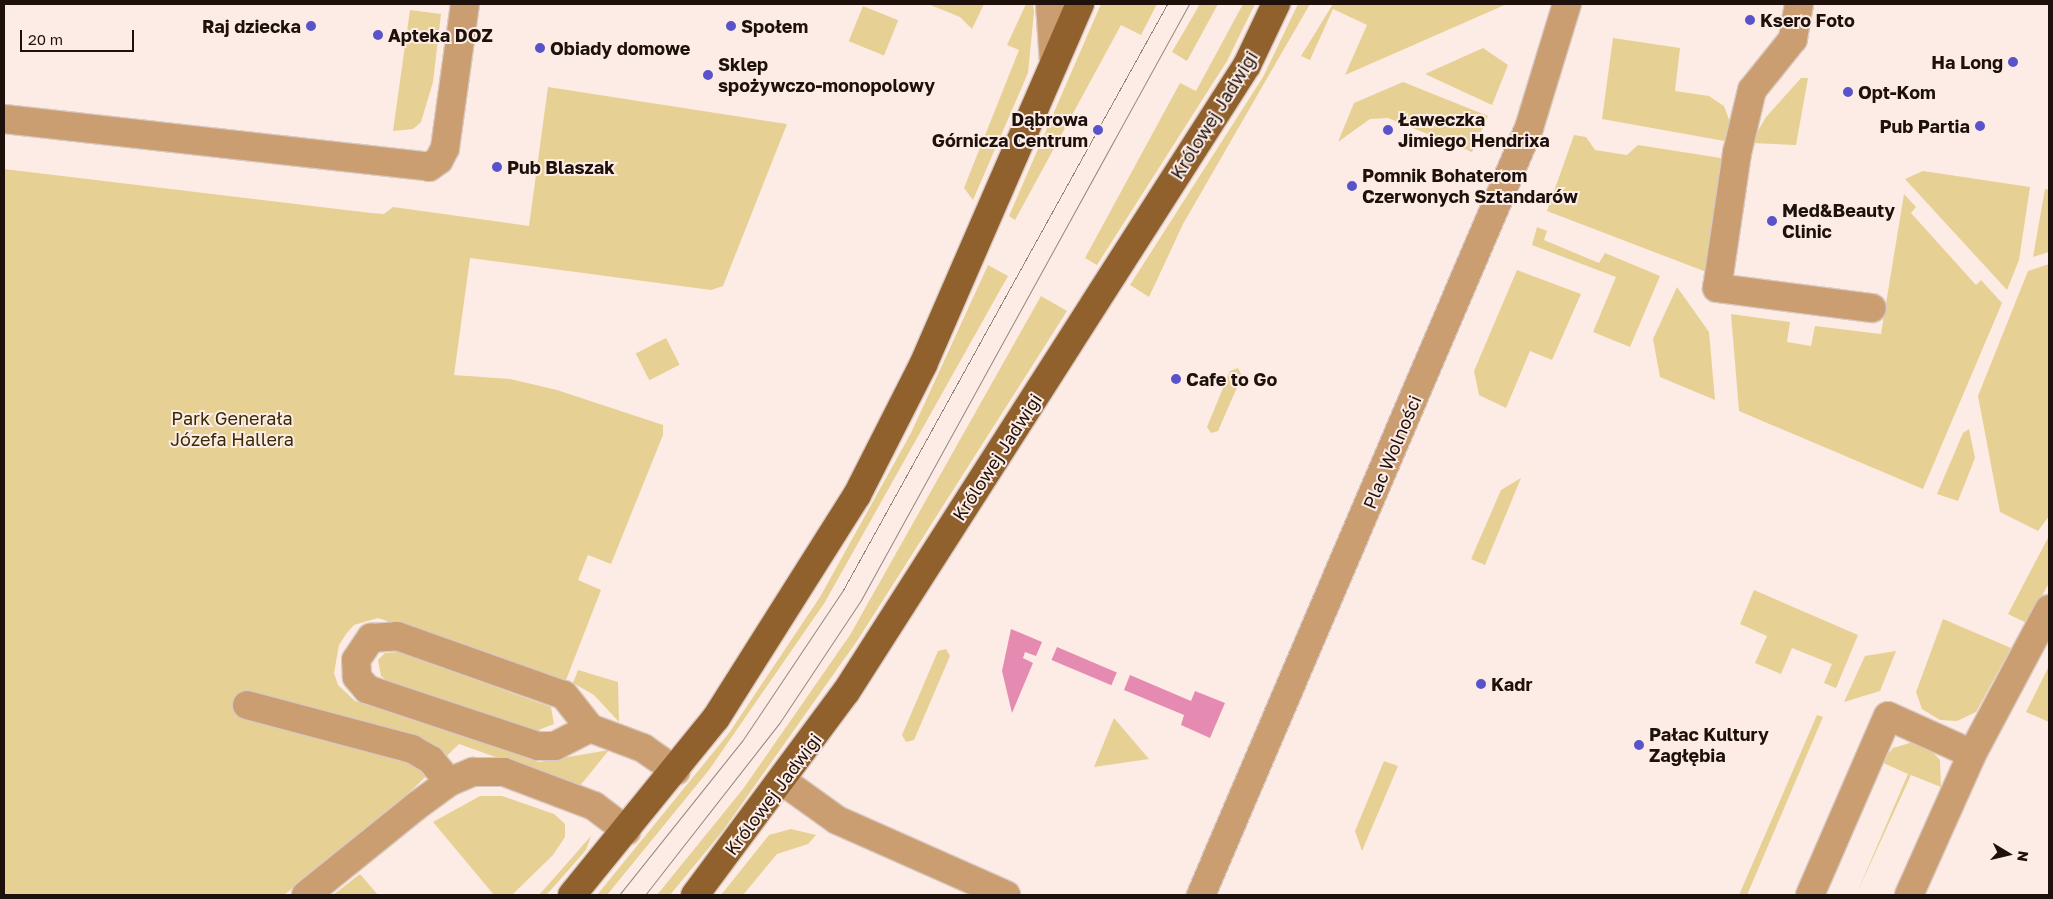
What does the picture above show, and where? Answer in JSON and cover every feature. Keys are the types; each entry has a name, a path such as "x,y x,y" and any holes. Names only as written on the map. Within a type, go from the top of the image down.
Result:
{"main road":[{"path":"572,895 676,771 776,630 869,474 923,365 1080,4"},
{"name":"Królowej Jadwigi","path":"695,895 784,782 902,607 1242,73 1276,4"}],"street":[{"path":"4,119 429,167 439,160 445,148 466,4"},
{"path":"1050,4 1054,64"},
{"name":"Plac Wolności","path":"1202,895 1534,115 1566,4"},
{"path":"1799,4 1793,39 1752,90 1737,153 1717,288 1872,308"},
{"path":"1909,895 1972,754 2048,613"},
{"path":"590,728 555,746 538,746 367,689 357,677 356,660 371,638 397,636 564,695 590,728 643,748 676,771"},
{"path":"247,705 412,749 431,760 448,782"},
{"path":"1810,895 1888,716 1972,754"},
{"path":"306,895 448,782 478,771 504,772 594,806 627,831"},
{"path":"784,782 836,820 1006,895"}],"green space":[{"path":"928,4 984,4 972,29 960,17"},
{"path":"1026,4 1033,4 1034,12 1028,73 973,200 964,188 1019,50 1007,45"},
{"path":"1101,4 1157,4 1141,35 1121,25 1015,220 1009,216"},
{"path":"1200,4 1218,4 1187,61 1172,52"},
{"path":"1243,4 1255,4 1227,61 1097,265 1085,258 1180,83 1196,91"},
{"path":"1298,4 1310,4 1183,224 1149,297 1130,285 1263,77"},
{"path":"1333,4 1507,4 1345,75 1367,25 1333,9 1310,60 1301,56"},
{"path":"863,6 898,20 884,55 849,41"},
{"path":"410,10 441,14 433,82 421,122 413,129 393,131"},
{"path":"1613,38 1680,48 1675,91 1709,96 1724,106 1731,125 1730,142 1602,119"},
{"path":"1483,48 1508,65 1492,105 1425,74"},
{"path":"1801,78 1808,78 1796,145 1751,143 1766,117"},
{"path":"1403,82 1488,116 1472,152 1388,118 1370,119 1338,142 1354,103"},
{"name":"Park Generała Józefa Hallera","path":"548,87 787,124 723,286 711,290 470,258 454,375 510,379 557,390 663,425 663,435 611,564 588,555 578,580 601,590 566,680 378,618 354,625 346,634 339,645 334,673 338,685 355,701 539,762 609,750 579,787 459,744 412,790 284,895 4,895 4,169 371,213 384,214 393,207 529,226"},
{"path":"1574,135 1586,137 1595,150 1627,155 1638,145 1727,159 1709,273 1547,211"},
{"path":"1923,171 2030,187 2019,260 2007,290 1905,179"},
{"path":"2045,189 2049,190 2049,252 2033,257"},
{"path":"1904,194 1916,207 1911,213 1976,285 1981,280 2002,303 1923,489 1739,411 1731,314 1790,322 1787,342 1811,346 1815,326 1881,334"},
{"path":"1537,227 1547,231 1544,240 1599,263 1605,253 1660,276 1630,347 1593,332 1616,277 1532,245"},
{"path":"2049,264 2049,516 2038,531 2000,512 1978,396 2028,271"},
{"path":"988,265 1008,276 825,602 709,770 607,895 597,895 729,733 820,597 911,433"},
{"path":"1517,270 1581,294 1552,360 1530,351 1506,408 1479,395 1474,371"},
{"path":"1677,287 1709,332 1715,400 1660,377 1653,339"},
{"path":"1041,296 1067,311 857,641 722,832 670,895 657,895 743,789 850,635"},
{"path":"666,338 680,365 649,380 636,353"},
{"path":"1238,368 1242,376 1218,431 1211,433 1207,427 1230,371"},
{"path":"1969,429 1975,458 1958,501 1937,494 1963,433"},
{"path":"1521,478 1485,565 1471,559 1501,490"},
{"path":"2049,536 2049,583 2027,623 2008,614"},
{"path":"1754,590 1858,635 1836,688 1824,683 1832,664 1792,648 1781,674 1755,663 1767,636 1740,624"},
{"path":"1943,619 2011,648 1976,712 1957,721 1940,720 1922,709 1916,692"},
{"path":"946,649 950,656 914,740 906,742 902,735 938,651"},
{"path":"1896,651 1880,691 1844,702 1865,656"},
{"path":"397,652 551,707 554,724 536,731 388,681 381,676 378,660 385,653"},
{"path":"2049,666 2049,722 2026,712"},
{"path":"578,670 618,682 619,722 594,695 573,683"},
{"path":"1817,715 1823,717 1747,895 1739,895"},
{"path":"1114,718 1149,759 1094,767"},
{"path":"1913,742 1929,748 1940,760 1941,787 1911,775 1856,895 1908,774 1881,762 1893,748"},
{"path":"1384,761 1398,766 1362,851 1355,831"},
{"path":"480,796 502,796 554,814 565,824 565,837 553,855 512,895 494,895 433,822"},
{"path":"791,829 816,835 808,844 777,854 743,895 721,895 769,835"},
{"path":"591,836 586,850 558,882 546,895 539,895"},
{"path":"360,874 378,895 333,895"}],"shaded area":[{"path":"1011,629 1042,642 1036,656 1025,652 1023,658 1033,663 1012,713 1002,671"},
{"path":"1057,647 1117,672 1111,685 1052,660"},
{"path":"1130,675 1191,701 1195,691 1225,703 1210,738 1181,725 1184,715 1124,690"}],"tram line":[{"path":"619,895 742,741 843,590 1167,4"},
{"path":"645,895 780,722 861,600 1189,4"}],"place":[{"name":"Ksero Foto","path":"1750,20"},
{"name":"Raj dziecka","path":"311,26"},
{"name":"Społem","path":"731,26"},
{"name":"Apteka DOZ","path":"378,35"},
{"name":"Obiady domowe","path":"540,48"},
{"name":"Ha Long","path":"2013,62"},
{"name":"Sklep spożywczo-monopolowy","path":"708,75"},
{"name":"Opt-Kom","path":"1848,92"},
{"name":"Pub Partia","path":"1980,126"},
{"name":"Dąbrowa Górnicza Centrum","path":"1098,130"},
{"name":"Ławeczka Jimiego Hendrixa","path":"1388,130"},
{"name":"Pub Blaszak","path":"497,167"},
{"name":"Pomnik Bohaterom Czerwonych Sztandarów","path":"1352,186"},
{"name":"Med&Beauty Clinic","path":"1772,221"},
{"name":"Cafe to Go","path":"1176,379"},
{"name":"Kadr","path":"1481,684"},
{"name":"Pałac Kultury Zagłębia","path":"1639,745"}]}
